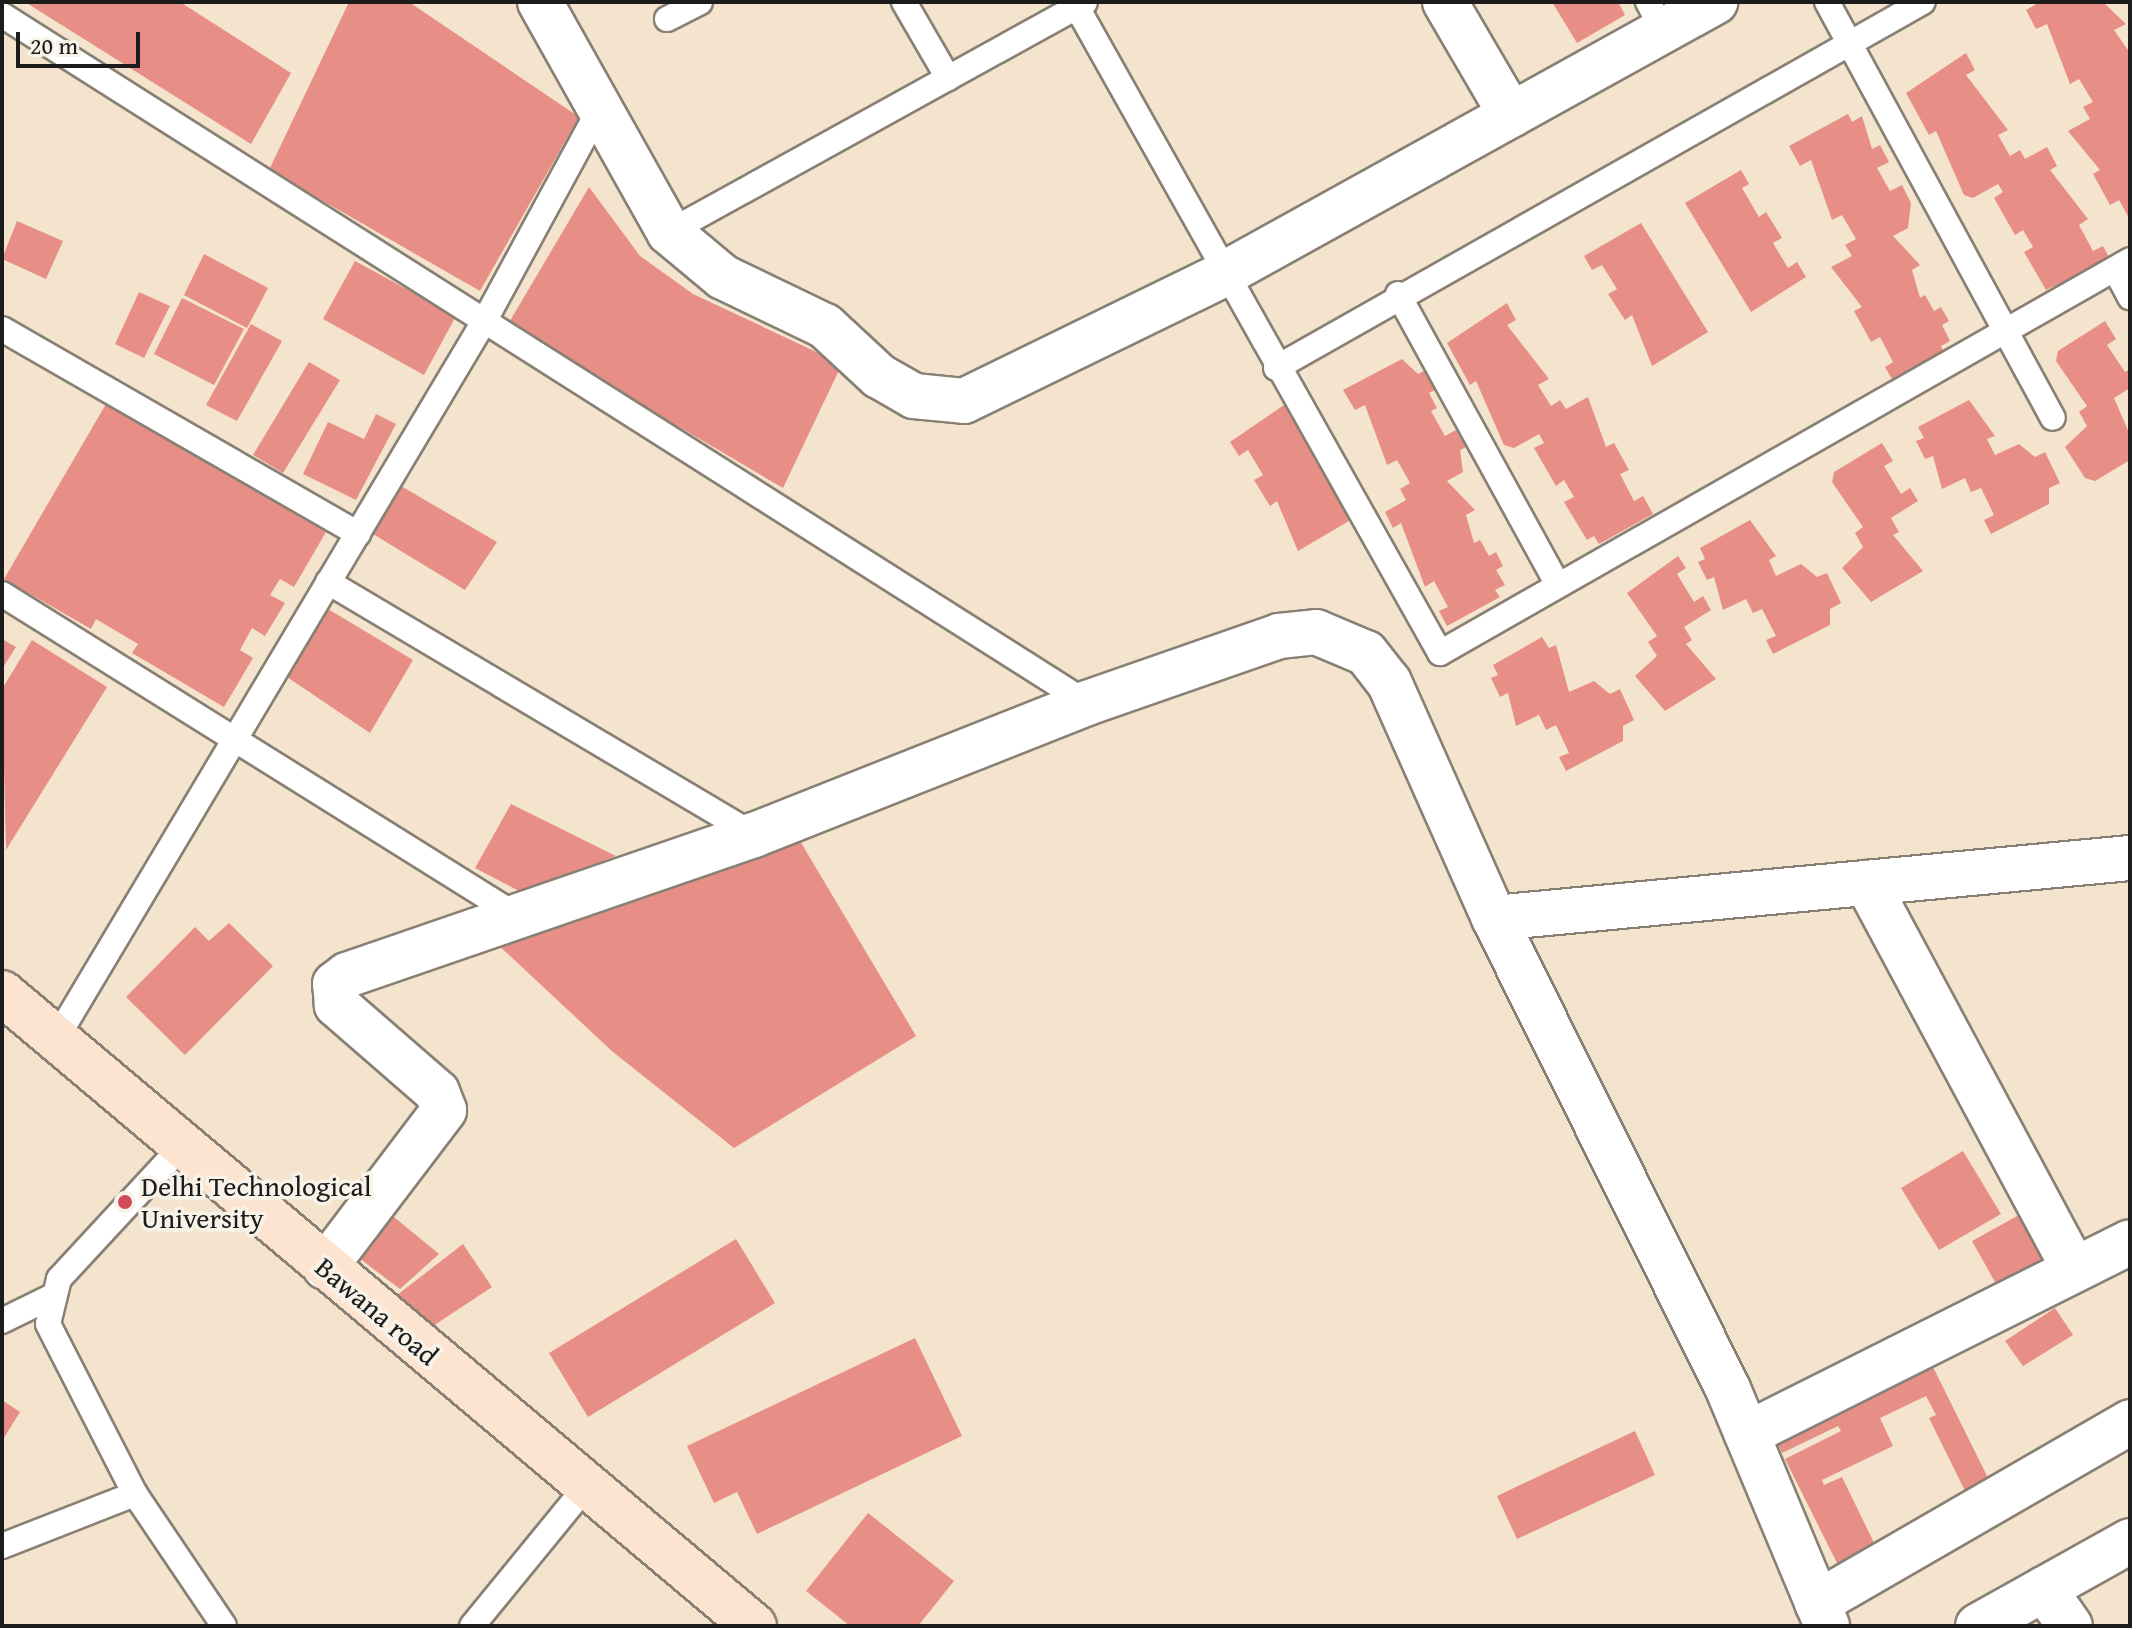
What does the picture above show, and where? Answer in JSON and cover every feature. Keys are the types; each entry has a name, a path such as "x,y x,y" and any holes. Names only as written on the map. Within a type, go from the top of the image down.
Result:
{"main road":[{"name":"Bawana road","path":"2,993 585,1488 754,1626"}],"street":[{"path":"540,2 669,232 723,277 825,326 879,376 914,396 964,401 1222,275 1511,115 1656,16 1715,2"},
{"path":"1445,2 1511,115"},
{"path":"325,1267 444,1110 437,1092 337,1005 335,984 754,835 1087,703 1279,636 1316,632 1366,653 1389,682 1494,918 1747,1434 1822,1614 2130,1422"},
{"path":"1494,918 2130,858"},
{"path":"1867,883 2074,1269"},
{"path":"1747,1434 2130,1242"},
{"path":"1978,1626 2130,1541"},
{"path":"2044,1589 2070,1626"}],"lane":[{"path":"667,19 700,2"},
{"path":"904,2 948,78"},
{"path":"1827,2 2053,418"},
{"path":"1276,368 1398,294 1923,2"},
{"path":"669,232 1079,4 1222,275 1440,653 2004,328 2122,265 2130,297"},
{"path":"2,15 1087,703"},
{"path":"56,1039 485,320 600,108"},
{"path":"1398,294 1558,585"},
{"path":"2,329 358,534"},
{"path":"328,582 754,835"},
{"path":"2,594 233,743 519,917"},
{"path":"2,1321 49,1298 182,1146"},
{"path":"49,1298 55,1348 135,1494 224,1626"},
{"path":"472,1626 585,1488"},
{"path":"2,1546 135,1494"}],"building":[{"path":"25,2 180,2 291,73 251,144"},
{"path":"349,2 409,2 579,117 480,291 269,170"},
{"path":"1552,2 1618,2 1625,15 1577,43"},
{"path":"2040,2 2103,2 2126,24 2114,30 2130,53 2130,220 2119,200 2110,205 2093,174 2100,170 2068,131 2090,119 2083,107 2093,102 2079,79 2070,84 2047,24 2036,29 2026,10"},
{"path":"1966,53 1975,70 1966,75 2008,130 1998,135 2010,156 2020,150 2025,159 2047,147 2057,166 2050,170 2088,219 2079,225 2093,251 2103,246 2112,263 2058,294 2054,286 2046,290 2024,252 2033,247 2023,230 2015,235 1994,198 2003,192 1998,184 1973,198 1964,195 1936,131 1929,135 1906,93"},
{"path":"1848,114 1852,122 1862,116 1872,149 1880,145 1889,162 1877,168 1890,191 1902,185 1911,203 1908,228 1893,236 1920,265 1912,270 1920,298 1925,295 1934,311 1941,307 1949,321 1942,325 1950,341 1941,346 1944,353 1893,381 1885,367 1893,362 1880,337 1871,342 1854,311 1862,307 1831,267 1852,256 1845,245 1856,239 1842,215 1832,220 1811,160 1800,166 1789,146"},
{"path":"1741,170 1749,184 1742,188 1759,217 1766,212 1782,238 1773,243 1788,268 1797,262 1806,277 1751,312 1685,203"},
{"path":"589,187 640,256 693,294 842,364 783,488 507,326"},
{"path":"17,221 63,241 46,279 2,259"},
{"path":"1641,223 1708,332 1652,366 1632,315 1625,320 1608,294 1617,289 1602,265 1592,270 1584,256"},
{"path":"204,254 268,288 247,328 184,295"},
{"path":"355,261 456,316 424,375 323,319"},
{"path":"139,292 170,306 144,358 115,344"},
{"path":"182,298 244,329 214,385 154,354"},
{"path":"1507,303 1516,320 1507,325 1549,379 1538,385 1551,406 1560,400 1566,409 1588,397 1606,447 1614,443 1629,470 1620,474 1634,501 1643,496 1653,514 1599,544 1594,536 1587,540 1564,502 1574,497 1564,480 1556,486 1534,448 1544,443 1539,434 1514,448 1504,445 1476,381 1470,385 1447,343"},
{"path":"2105,321 2116,339 2107,345 2125,372 2130,369 2130,388 2114,398 2130,435 2130,460 2095,481 2085,478 2065,447 2087,426 2079,412 2087,406 2056,361 2058,351"},
{"path":"251,324 282,341 237,421 206,405"},
{"path":"1402,359 1418,374 1426,370 1437,389 1429,393 1437,408 1431,411 1445,436 1456,430 1466,447 1460,450 1463,472 1447,481 1475,510 1466,515 1474,543 1480,540 1489,556 1496,552 1503,566 1496,570 1505,585 1495,590 1500,597 1447,626 1439,611 1448,607 1434,581 1425,587 1401,523 1393,528 1385,512 1406,500 1400,489 1410,483 1397,460 1387,465 1365,405 1355,410 1343,390"},
{"path":"309,362 340,380 283,473 253,455"},
{"path":"1969,400 1995,436 1987,439 1995,455 2019,444 2035,457 2045,452 2060,483 2049,488 2049,504 1991,534 1984,520 1994,515 1981,488 1971,492 1965,478 1942,489 1933,456 1925,459 1916,441 1924,438 1918,427"},
{"path":"106,404 326,532 294,587 280,579 270,595 285,603 265,636 252,628 240,650 253,658 224,707 132,653 138,644 96,619 91,629 4,579"},
{"path":"1284,405 1354,518 1298,551 1277,501 1270,506 1254,480 1263,475 1248,450 1239,456 1230,442"},
{"path":"376,414 396,424 356,500 303,474 328,422 364,439"},
{"path":"1882,443 1893,461 1884,466 1901,494 1910,488 1918,501 1891,518 1899,532 1893,535 1923,571 1871,602 1842,568 1863,547 1855,533 1863,527 1832,482 1834,472"},
{"path":"401,486 497,542 465,590 373,534"},
{"path":"1750,520 1776,556 1769,560 1776,576 1801,564 1817,577 1827,573 1841,603 1830,609 1830,625 1773,654 1766,640 1776,636 1762,609 1753,613 1746,599 1723,610 1714,577 1707,580 1698,562 1705,559 1700,548"},
{"path":"1678,556 1686,568 1677,574 1694,602 1703,596 1711,610 1684,627 1692,640 1686,644 1716,679 1665,711 1635,676 1657,656 1648,642 1657,636 1627,593"},
{"path":"328,609 413,660 370,733 287,677"},
{"path":"1542,637 1549,648 1556,645 1569,692 1594,681 1610,694 1620,689 1634,720 1623,726 1623,741 1566,771 1559,757 1569,753 1556,725 1546,730 1539,715 1516,726 1508,693 1500,697 1491,678 1498,675 1493,665"},
{"path":"2,639 16,647 2,669"},
{"path":"32,640 107,687 6,850 2,689"},
{"path":"511,804 616,856 521,892 475,868"},
{"path":"800,841 916,1036 734,1148 613,1052 495,942"},
{"path":"229,923 273,966 185,1055 126,997 195,927 209,941"},
{"path":"1963,1151 2001,1214 1939,1250 1901,1188"},
{"path":"2028,1210 2061,1268 2005,1300 1972,1241"},
{"path":"389,1213 439,1254 400,1289 355,1255"},
{"path":"736,1239 775,1303 588,1417 549,1353"},
{"path":"463,1244 492,1287 430,1328 392,1299"},
{"path":"2055,1308 2073,1335 2023,1366 2005,1341"},
{"path":"915,1338 962,1436 757,1534 737,1492 714,1503 687,1446"},
{"path":"1930,1361 1994,1490 1970,1501 1929,1418 1936,1415 1926,1396 1880,1418 1893,1446 1822,1480 1824,1485 1842,1477 1879,1553 1841,1571 1785,1459 1841,1431 1838,1426 1782,1453 1774,1436"},
{"path":"2,1400 20,1412 2,1441"},
{"path":"1635,1431 1655,1475 1517,1539 1497,1496"},
{"path":"868,1513 954,1581 918,1626 850,1626 806,1591"}],"place":[{"name":"Delhi Technological University","path":"125,1202"}]}
